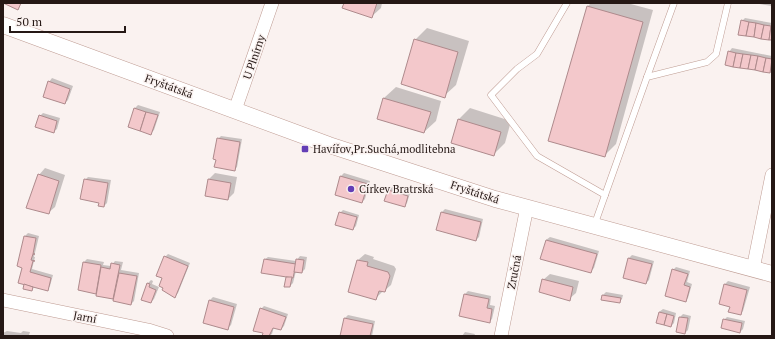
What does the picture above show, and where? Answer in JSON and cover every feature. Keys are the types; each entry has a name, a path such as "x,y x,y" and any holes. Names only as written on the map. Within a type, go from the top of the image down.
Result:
{"street":[{"name":"U Plnírny","path":"235,110 272,3"},
{"name":"Fryštátská","path":"3,25 329,145 495,199 772,274"},
{"path":"753,269 772,175"},
{"name":"Zručná","path":"501,336 527,207"},
{"name":"Jarní","path":"3,300 148,330 167,336"}],"lane":[{"path":"567,3 537,54 517,69 491,95 537,156 605,195"},
{"path":"594,226 674,3"},
{"path":"647,77 707,62 716,54 728,3"}],"building":[{"path":"3,3 21,3 18,10"},
{"path":"344,3 377,3 372,18 342,8"},
{"path":"587,6 643,22 605,157 548,141"},
{"path":"741,20 749,22 746,36 738,35"},
{"path":"749,22 756,23 754,37 746,36"},
{"path":"756,23 764,25 761,39 754,37"},
{"path":"764,25 771,26 769,40 761,39"},
{"path":"771,26 772,40 769,40"},
{"path":"414,39 458,52 445,98 401,84"},
{"path":"728,51 736,53 733,67 725,65"},
{"path":"736,53 743,54 740,68 733,67"},
{"path":"743,54 751,55 748,69 740,68"},
{"path":"751,55 758,56 755,70 748,69"},
{"path":"758,56 766,58 763,72 755,70"},
{"path":"766,58 772,59 770,73 763,72"},
{"path":"48,81 70,89 65,104 43,97"},
{"path":"383,98 431,112 424,133 377,119"},
{"path":"134,108 146,112 140,131 128,127"},
{"path":"146,112 158,115 151,135 140,131"},
{"path":"39,115 57,121 54,133 35,127"},
{"path":"458,119 501,132 494,156 451,143"},
{"path":"217,138 240,142 235,171 214,167 216,160 213,159"},
{"path":"38,174 59,181 49,214 26,208"},
{"name":"Církev Bratrská","path":"340,176 368,184 362,203 335,195"},
{"path":"84,179 108,183 104,207 98,206 99,203 80,199"},
{"path":"208,179 231,183 228,200 205,196"},
{"path":"388,190 408,196 405,207 384,201"},
{"path":"339,212 357,217 353,230 335,225"},
{"path":"441,212 481,222 476,241 436,230"},
{"path":"24,236 36,238 31,260 35,261 33,261 30,272 51,278 48,291 18,283 22,268 17,266"},
{"path":"546,240 597,254 591,273 540,259"},
{"path":"164,256 188,266 175,298 162,290 163,288 159,286 162,278 156,276"},
{"path":"628,258 652,264 646,284 623,278"},
{"path":"264,259 296,264 293,278 261,273"},
{"path":"296,259 304,260 302,273 294,272"},
{"path":"357,260 368,262 367,266 388,272 390,276 385,292 379,291 376,300 348,292"},
{"path":"83,262 101,265 96,294 78,290"},
{"path":"111,263 120,265 113,299 96,296 101,267 110,269"},
{"path":"672,269 688,274 684,285 690,287 686,302 665,296"},
{"path":"119,273 137,276 131,305 113,301"},
{"path":"286,277 292,277 290,287 284,287"},
{"path":"542,279 573,287 570,301 539,292"},
{"path":"147,283 150,284 149,287 156,290 151,303 141,300"},
{"path":"24,284 33,287 32,291 23,289"},
{"path":"724,284 747,290 741,315 728,312 730,307 719,304"},
{"path":"464,294 489,299 487,308 492,309 490,323 459,316"},
{"path":"602,295 621,298 620,303 601,300"},
{"path":"209,300 234,307 228,330 203,323"},
{"path":"260,308 286,317 281,330 273,328 269,336 262,336 263,333 253,331"},
{"path":"659,312 667,314 664,325 656,323"},
{"path":"667,314 674,316 671,327 664,325"},
{"path":"679,317 688,318 685,334 676,332"},
{"path":"344,318 373,324 370,336 340,336"},
{"path":"723,319 742,323 740,333 721,328"}],"place":[{"name":"Havířov,Pr.Suchá,modlitebna","path":"305,149"},
{"name":"Církev Bratrská","path":"351,189"}]}
